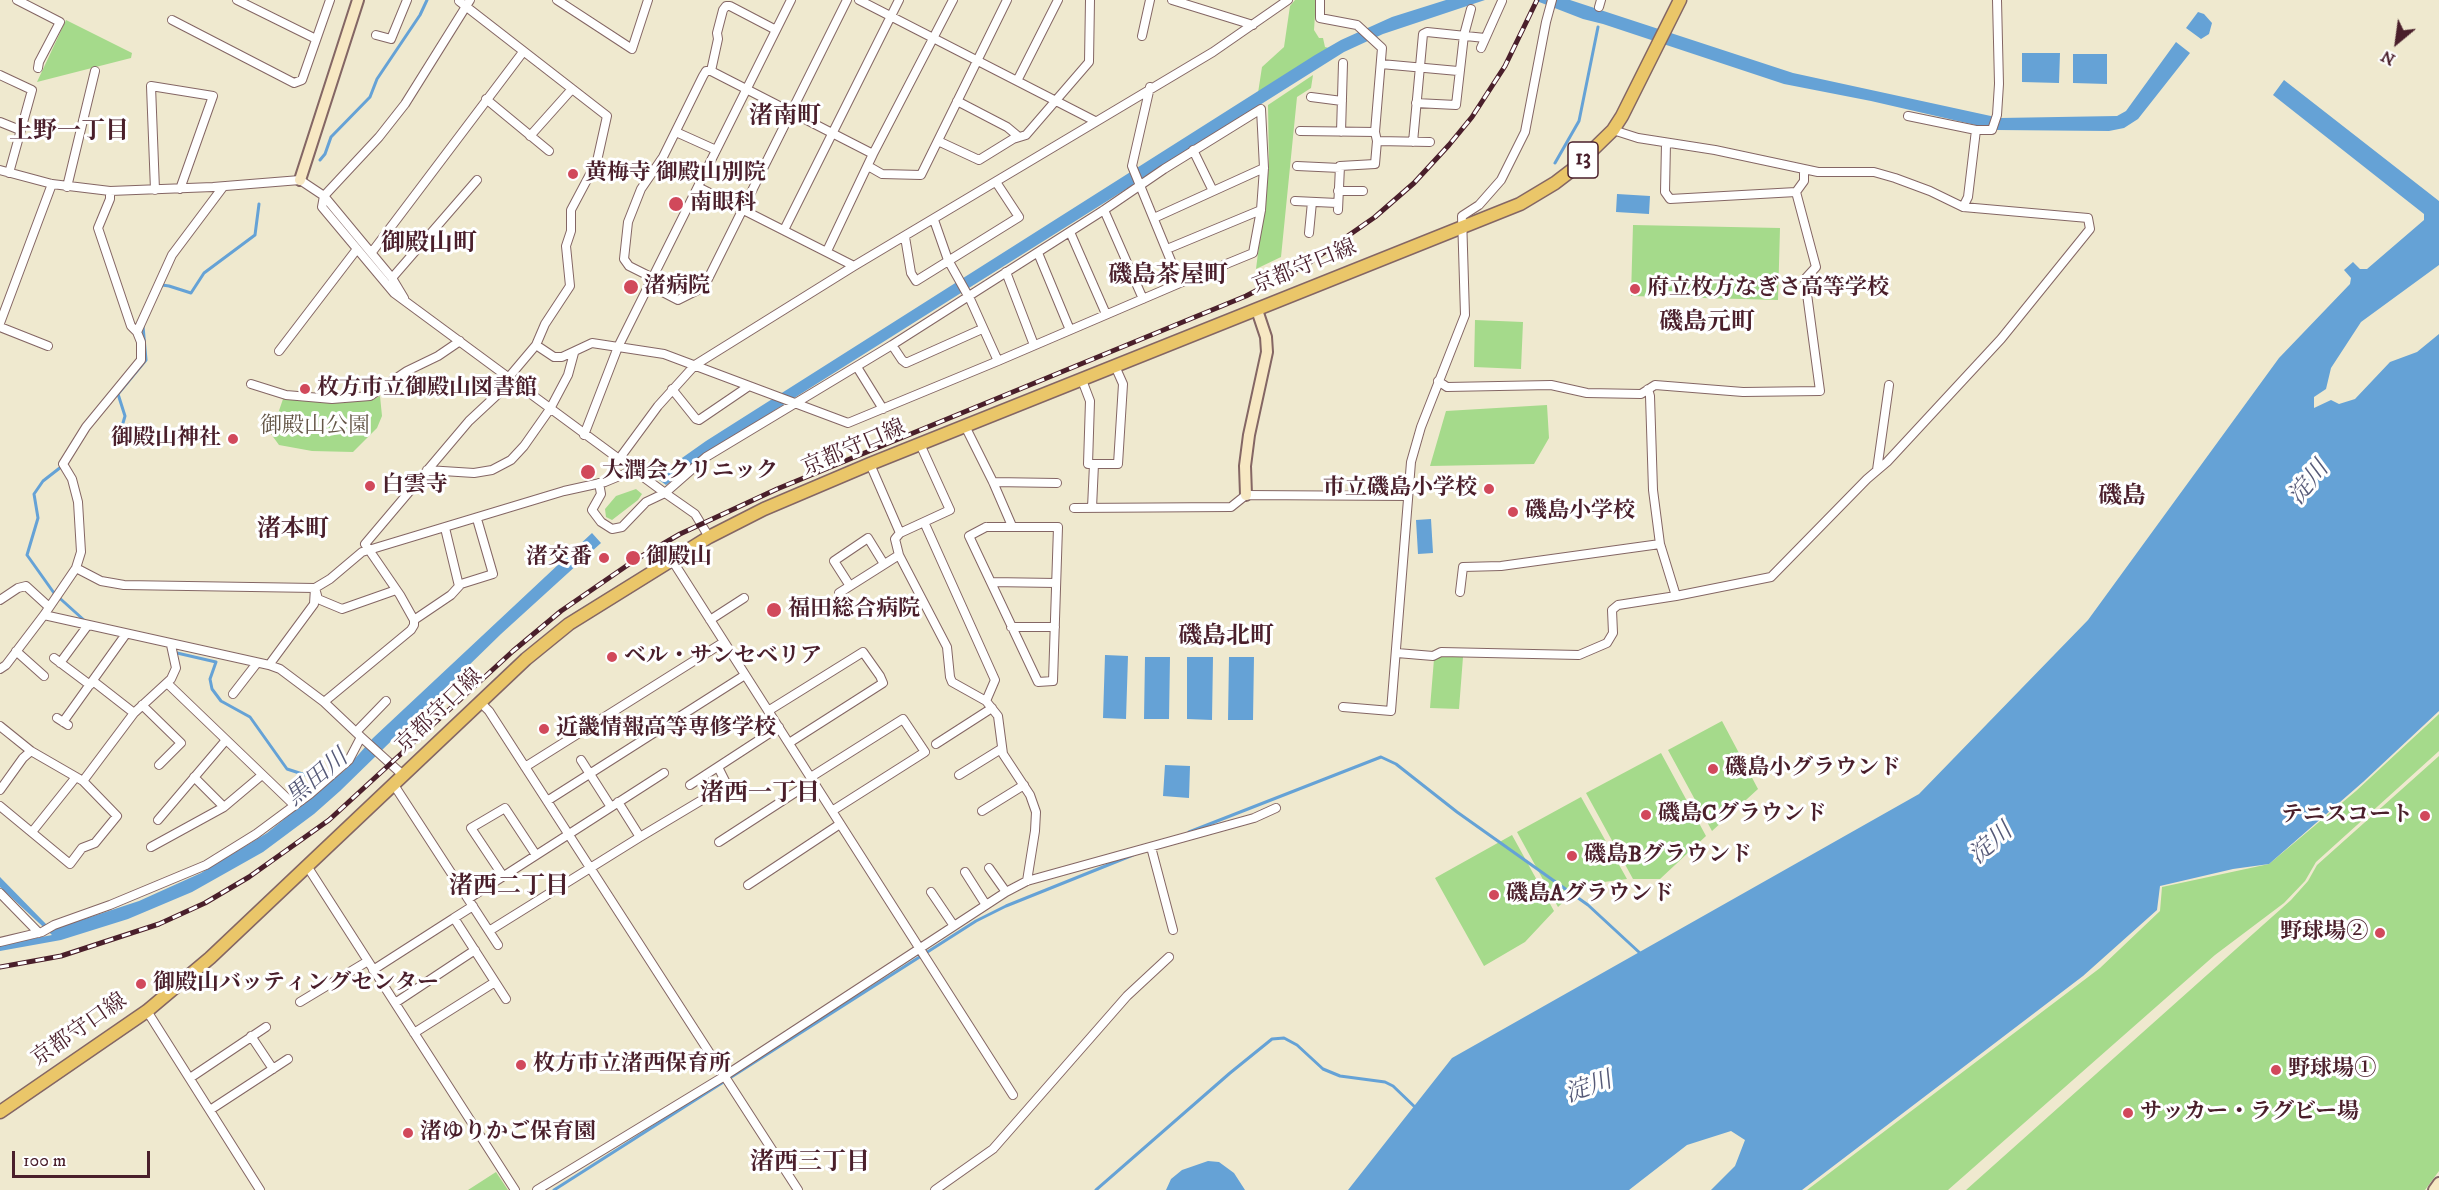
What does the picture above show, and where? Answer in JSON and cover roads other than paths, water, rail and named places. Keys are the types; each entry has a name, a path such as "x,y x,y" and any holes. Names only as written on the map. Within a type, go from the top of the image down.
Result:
{"main road":[{"name":"京都守口線","path":"0,1112 147,1011 210,958 526,659 569,624 709,537 764,510 870,464 1520,204 1572,170 1613,130 1680,0"}],"street":[{"path":"17,0 60,22 38,68"},
{"path":"237,0 316,39"},
{"path":"172,20 294,83 302,80 330,0"},
{"path":"300,180 358,0"},
{"path":"376,35 391,39 407,0"},
{"path":"557,0 632,50 644,2"},
{"path":"584,435 618,347 791,0"},
{"path":"847,0 791,111 704,287 678,300 629,266 624,259 628,222 641,189 663,157 706,71 711,71 791,111 873,154"},
{"path":"859,0 1095,121"},
{"path":"784,230 899,0"},
{"path":"827,251 873,154 953,0"},
{"path":"868,166 882,174 921,175 1007,0"},
{"path":"1017,81 1058,0"},
{"path":"938,141 979,160 1026,135 1089,62 1090,0"},
{"path":"1142,36 1150,0"},
{"path":"1172,0 1253,25"},
{"path":"619,459 672,389 695,365 1150,87 1213,52 1288,0"},
{"path":"1297,166 1340,168 1340,166 1375,164 1382,48 1357,25 1320,18 1320,0"},
{"path":"1908,116 1976,130 1992,130 1997,115 1999,54 1996,0"},
{"path":"1481,48 1502,1"},
{"path":"414,620 365,544 469,421 498,394 510,377 536,345 545,324 570,286 566,246 571,231 571,210 597,161 607,116 522,52 465,2 405,104 379,137 324,196 322,207 394,293 510,377 584,435 695,514 709,537"},
{"path":"1343,707 1391,711 1412,462 1438,381 1465,315 1463,215 1488,197 1507,171 1525,132 1551,4"},
{"path":"711,71 718,39 717,33 726,6 776,30"},
{"path":"1416,103 1456,105 1458,71 1471,9"},
{"path":"1413,142 1423,34 1427,32 1485,38"},
{"path":"372,252 522,52"},
{"path":"1341,132 1343,63"},
{"path":"1381,64 1458,71"},
{"path":"67,187 95,71"},
{"path":"0,75 32,90 4,171 67,187 110,191 223,187 300,180 324,196 372,252 392,278 406,302"},
{"path":"156,190 151,86 213,96 180,189"},
{"path":"1150,87 1132,166 1180,283"},
{"path":"530,136 572,89"},
{"path":"1311,97 1342,101"},
{"path":"486,99 549,151"},
{"path":"957,101 1007,127 1019,137"},
{"path":"536,345 554,357 574,353 592,343 664,354 695,365 749,386 775,395 795,403 848,423 1253,253 1261,210 1264,168 1262,109 1193,150 1038,253 967,295 857,367 795,403 767,419 706,457 665,493 646,502 622,527 612,529 601,522 592,510 601,494 599,483"},
{"path":"0,122 20,130"},
{"path":"1397,653 1433,656 1441,652 1579,655 1607,644 1613,633 1612,610 1618,605 1771,577 1877,470 2001,339 2090,229 2088,218 1963,207 1930,190 1874,172 1837,173 1804,169 1638,138 1613,130"},
{"path":"1963,207 1968,197 1976,130"},
{"path":"1300,131 1341,132 1413,142 1430,142"},
{"path":"676,132 716,150"},
{"path":"1666,143 1665,192 1670,199 1796,192"},
{"path":"1193,150 1213,191"},
{"path":"1154,218 1264,168"},
{"path":"1295,201 1338,207 1340,168"},
{"path":"1796,192 1804,181 1804,169"},
{"path":"392,278 477,180"},
{"path":"905,237 911,273 916,281 1019,217 996,182"},
{"path":"48,346 0,325 52,184"},
{"path":"137,332 172,255 223,187"},
{"path":"698,187 854,266"},
{"path":"1338,190 1364,191"},
{"path":"2,664 16,651 44,615 76,568 81,552 78,502 72,479 63,464 86,427 141,360 142,351 137,332 131,326 98,228 110,199 110,191"},
{"path":"1438,381 1447,387 1551,385 1587,393 1641,394 1655,385 1743,392 1820,391 1805,279 1816,267 1796,192"},
{"path":"1309,233 1312,202"},
{"path":"1104,210 1143,299"},
{"path":"1167,249 1261,210"},
{"path":"934,220 949,262 998,361"},
{"path":"995,221 1000,229"},
{"path":"1070,232 1106,314"},
{"path":"279,351 357,249"},
{"path":"1038,253 1070,330"},
{"path":"1006,272 1034,345"},
{"path":"1246,495 1245,466 1249,435 1267,352 1266,337 1257,310"},
{"path":"892,345 906,363 982,329"},
{"path":"251,384 286,395 332,399 370,396 407,371 438,356 460,341"},
{"path":"427,470 474,473 497,468 518,454 550,409 568,375 574,353"},
{"path":"1082,380 1090,401 1088,464 1118,464 1123,384 1115,366"},
{"path":"857,367 883,409"},
{"path":"1877,470 1889,385"},
{"path":"672,389 699,420 749,386"},
{"path":"1648,389 1653,490 1660,544 1676,596"},
{"path":"965,426 1012,526"},
{"path":"920,444 950,510 900,533 895,539 898,555 947,646 952,682 989,704 998,716 1003,754 1024,785 1036,812 1027,881"},
{"path":"870,464 900,533"},
{"path":"1092,508 1094,464"},
{"path":"76,568 101,581 124,585 315,588 330,579 362,552 564,491 599,483 634,470"},
{"path":"993,482 1057,483"},
{"path":"1074,508 1231,507 1246,495 1408,496"},
{"path":"324,702 411,630 414,620 452,595 459,586 493,574 477,519"},
{"path":"924,522 995,680 989,704 936,744"},
{"path":"986,527 1058,527 1053,681 1038,682 991,582 969,536 986,527"},
{"path":"445,528 459,586"},
{"path":"850,586 834,561 868,538 885,564"},
{"path":"1461,592 1463,567 1501,566 1660,544"},
{"path":"839,593 898,555"},
{"path":"672,560 1013,1095"},
{"path":"991,582 1056,583"},
{"path":"0,600 18,588 26,586 49,607"},
{"path":"315,588 318,599 342,609 396,590"},
{"path":"269,665 314,604 315,588"},
{"path":"710,620 744,598"},
{"path":"44,615 280,669 324,702 378,753 399,780 468,899 498,945"},
{"path":"88,626 57,661 134,713"},
{"path":"1011,627 1055,627"},
{"path":"63,722 126,634"},
{"path":"525,767 724,642"},
{"path":"32,832 80,779 134,713 167,683 176,668 171,645"},
{"path":"16,651 44,676"},
{"path":"768,711 863,652 880,676 883,683 789,743"},
{"path":"233,694 257,663"},
{"path":"547,801 745,675"},
{"path":"167,683 294,806"},
{"path":"0,942 40,932 206,865 256,834 350,760 386,701"},
{"path":"480,702 489,711 798,1190"},
{"path":"142,705 181,743 159,765"},
{"path":"719,842 903,718 925,752 832,811"},
{"path":"0,726 31,751 80,779 117,816 95,843 82,848 70,864 0,806"},
{"path":"690,785 779,727"},
{"path":"158,820 226,740"},
{"path":"959,775 1001,748"},
{"path":"0,790 23,758 31,751"},
{"path":"581,760 640,837"},
{"path":"489,931 727,785 718,767"},
{"path":"468,899 664,773"},
{"path":"151,847 224,807 262,775"},
{"path":"194,777 224,807"},
{"path":"982,811 1024,785"},
{"path":"503,876 471,828 505,808 536,855"},
{"path":"537,1190 723,1077 1006,892 1027,881 1254,818 1276,808"},
{"path":"748,885 840,824"},
{"path":"1151,847 1173,930"},
{"path":"307,866 515,1190"},
{"path":"989,868 1006,892"},
{"path":"964,872 986,905"},
{"path":"931,892 954,926"},
{"path":"0,893 40,932"},
{"path":"374,970 473,906"},
{"path":"454,918 506,999"},
{"path":"395,1003 475,950"},
{"path":"935,1190 993,1149 1127,996 1169,957"},
{"path":"300,1002 368,962"},
{"path":"414,1033 495,982"},
{"path":"147,1011 260,1190"},
{"path":"190,1078 266,1027"},
{"path":"251,1036 273,1069"},
{"path":"210,1110 288,1059"},
{"path":"2434,1190 2439,1183"}],"water":[{"path":"1446,0 1485,0 1383,34 1344,52 694,461 695,464 666,485 655,477 706,441 1315,55 1341,40 1392,17"},
{"path":"1534,0 1570,0 1793,73 2000,118 2117,116 2126,111 2176,42 2190,53 2138,119 2124,128 2109,131 1997,130 1784,84 1583,19"},
{"path":"2198,12 2204,14 2212,23 2209,34 2201,39 2186,28"},
{"path":"2022,53 2060,53 2059,83 2022,82"},
{"path":"2073,54 2107,54 2107,84 2073,83"},
{"name":"淀川","path":"2284,80 2439,201 2439,265 2361,322 2331,368 2326,389 2314,397 2314,408 2331,400 2339,404 2355,399 2390,362 2417,352 2439,334 2439,711 2363,782 2269,864 2233,869 2160,886 2157,910 2083,976 1802,1190 1711,1190 1735,1166 1745,1140 1731,1131 1687,1145 1629,1190 1348,1190 1452,1058 1919,794 2088,620 2279,358 2350,284 2351,278 2344,270 2353,262 2360,269 2367,269 2424,220 2424,214 2273,95"},
{"path":"1617,194 1650,196 1649,214 1616,212"},
{"path":"1431,519 1433,553 1418,554 1416,520"},
{"path":"592,533 601,543 501,634 340,791 314,814 263,852 192,892 128,919 61,940 0,951 0,945 52,935 0,887 0,877 46,924 57,928 139,901 201,873 267,833 345,770 373,738"},
{"path":"1105,655 1128,656 1126,719 1103,718"},
{"path":"1145,657 1170,657 1169,719 1144,719"},
{"path":"1187,657 1213,657 1212,720 1187,719"},
{"path":"1229,657 1254,657 1253,720 1228,720"},
{"path":"1165,765 1190,766 1189,798 1163,796"},
{"path":"1208,1161 1219,1162 1234,1173 1245,1190 1166,1190 1171,1179 1182,1170"}],"waterway":[{"path":"320,160 325,154 331,137 370,97 377,79 420,15 427,0"},
{"path":"1555,163 1579,121 1598,27"},
{"path":"161,287 162,285 169,286 191,293 204,273 255,235 259,204"},
{"path":"123,423 125,416 118,394 146,360 143,326"},
{"path":"61,467 43,481 34,494 38,518 27,555 54,593 85,621"},
{"name":"黒田川","path":"177,653 216,662 210,679 212,689 221,701 250,717 287,769 318,779"},
{"path":"1189,832 1381,757 1396,764 1457,812 1588,905 1641,954"},
{"path":"554,1190 976,921 1006,906 1133,855"},
{"path":"1096,1190 1272,1039 1284,1038 1297,1045 1323,1069 1340,1076 1385,1082 1393,1086 1417,1109"}],"railway":[{"path":"0,967 61,956 159,924 205,903 249,877 329,820 513,651 561,611 635,560 680,534 777,489 1246,296 1309,263 1375,217 1414,183 1449,145 1472,117 1505,66 1537,0"}],"place":[{"name":"黄梅寺 御殿山別院","path":"573,174"},
{"name":"南眼科","path":"676,204"},
{"name":"渚病院","path":"631,287"},
{"name":"府立枚方なぎさ高等学校","path":"1635,289"},
{"name":"枚方市立御殿山図書館","path":"305,389"},
{"name":"御殿山神社","path":"233,439"},
{"name":"大潤会クリニック","path":"588,472"},
{"name":"白雲寺","path":"370,486"},
{"name":"市立磯島小学校","path":"1489,489"},
{"name":"磯島小学校","path":"1513,512"},
{"name":"渚交番","path":"604,558"},
{"name":"御殿山","path":"633,558"},
{"name":"福田総合病院","path":"774,610"},
{"name":"ベル・サンセベリア","path":"612,657"},
{"name":"近畿情報高等専修学校","path":"544,729"},
{"name":"磯島小グラウンド","path":"1713,769"},
{"name":"磯島Cグラウンド","path":"1646,815"},
{"name":"テニスコート","path":"2425,816"},
{"name":"磯島Bグラウンド","path":"1572,856"},
{"name":"磯島Aグラウンド","path":"1494,895"},
{"name":"野球場②","path":"2380,933"},
{"name":"御殿山バッティングセンター","path":"141,984"},
{"name":"枚方市立渚西保育所","path":"521,1065"},
{"name":"野球場①","path":"2276,1070"},
{"name":"サッカー・ラグビー場","path":"2128,1113"},
{"name":"渚ゆりかご保育園","path":"408,1133"}],"district":[{"name":"渚南町","path":"785,118"},
{"name":"上野一丁目","path":"69,133"},
{"name":"御殿山町","path":"429,245"},
{"name":"磯島茶屋町","path":"1168,277"},
{"name":"磯島元町","path":"1707,324"},
{"name":"磯島","path":"2122,498"},
{"name":"渚本町","path":"293,531"},
{"name":"磯島北町","path":"1226,638"},
{"name":"渚西一丁目","path":"760,795"},
{"name":"渚西二丁目","path":"509,888"},
{"name":"渚西三丁目","path":"810,1164"}],"park label":[{"name":"御殿山公園","path":"315,427"}]}
